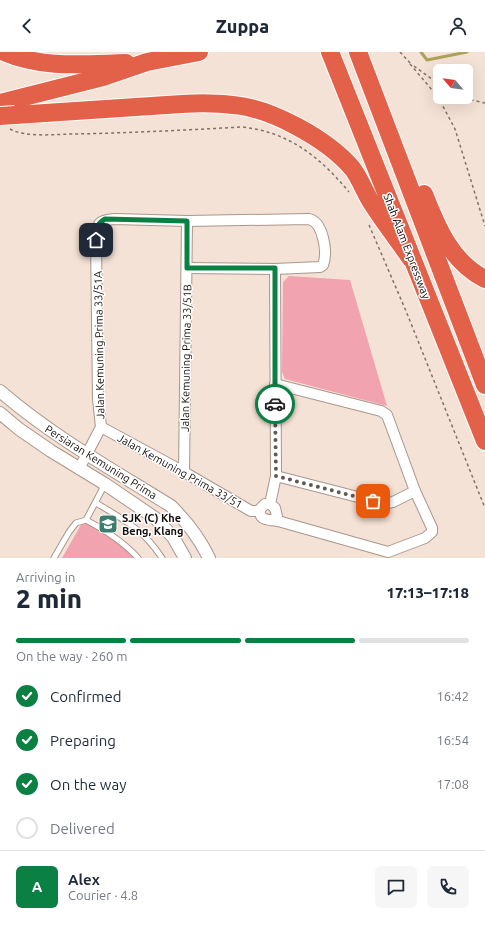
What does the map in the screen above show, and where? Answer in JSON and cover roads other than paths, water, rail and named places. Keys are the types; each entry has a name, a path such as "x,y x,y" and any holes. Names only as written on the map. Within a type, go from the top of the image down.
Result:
{"highway":[{"path":"4,52 44,63 76,65 147,62"},
{"path":"7,112 103,76 147,62 199,52"},
{"name":"Shah Alam Expressway","path":"330,52 411,259 485,441"},
{"name":"Shah Alam Expressway","path":"358,52 485,385"},
{"path":"7,112 192,103 234,104 267,113 295,126 319,140 340,156 352,168 362,183 370,201 411,259"},
{"path":"390,137 416,175 432,214 450,248 463,264 485,279"}],"street":[{"path":"187,221 297,218 313,220 316,222 321,232 325,254 323,265 320,267 187,268"},
{"name":"Jalan Kemuning Prima 33/51A","path":"101,427 98,399 96,228 101,221 105,219 187,221"},
{"name":"Jalan Kemuning Prima 33/51B","path":"184,472 187,221"},
{"path":"270,504 276,476 275,268"},
{"path":"270,504 263,506 260,511 260,515 265,520 278,522 388,552 425,538 432,532 432,526 415,491 389,418 385,413 275,384"},
{"name":"Persiaran Kemuning Prima","path":"0,391 27,414 171,506 183,518 197,537 209,558"},
{"name":"Persiaran Kemuning Prima","path":"0,413 19,429 155,518 173,537 185,558"},
{"path":"79,468 101,427"},
{"name":"Jalan Kemuning Prima 33/51","path":"101,427 184,472 251,511 260,511"},
{"path":"276,476 385,504 394,502 415,491"},
{"path":"270,504 275,508 278,522"}],"lane":[{"path":"86,520 105,484"},
{"path":"96,503 133,525 153,544 162,558"},
{"path":"54,558 76,522 86,520 106,531 128,547 138,558"}],"waterway":[{"path":"421,52 427,60 467,52"}],"place":[{"name":"SJK (C) Khe Beng, Klang","path":"108,524"}]}
